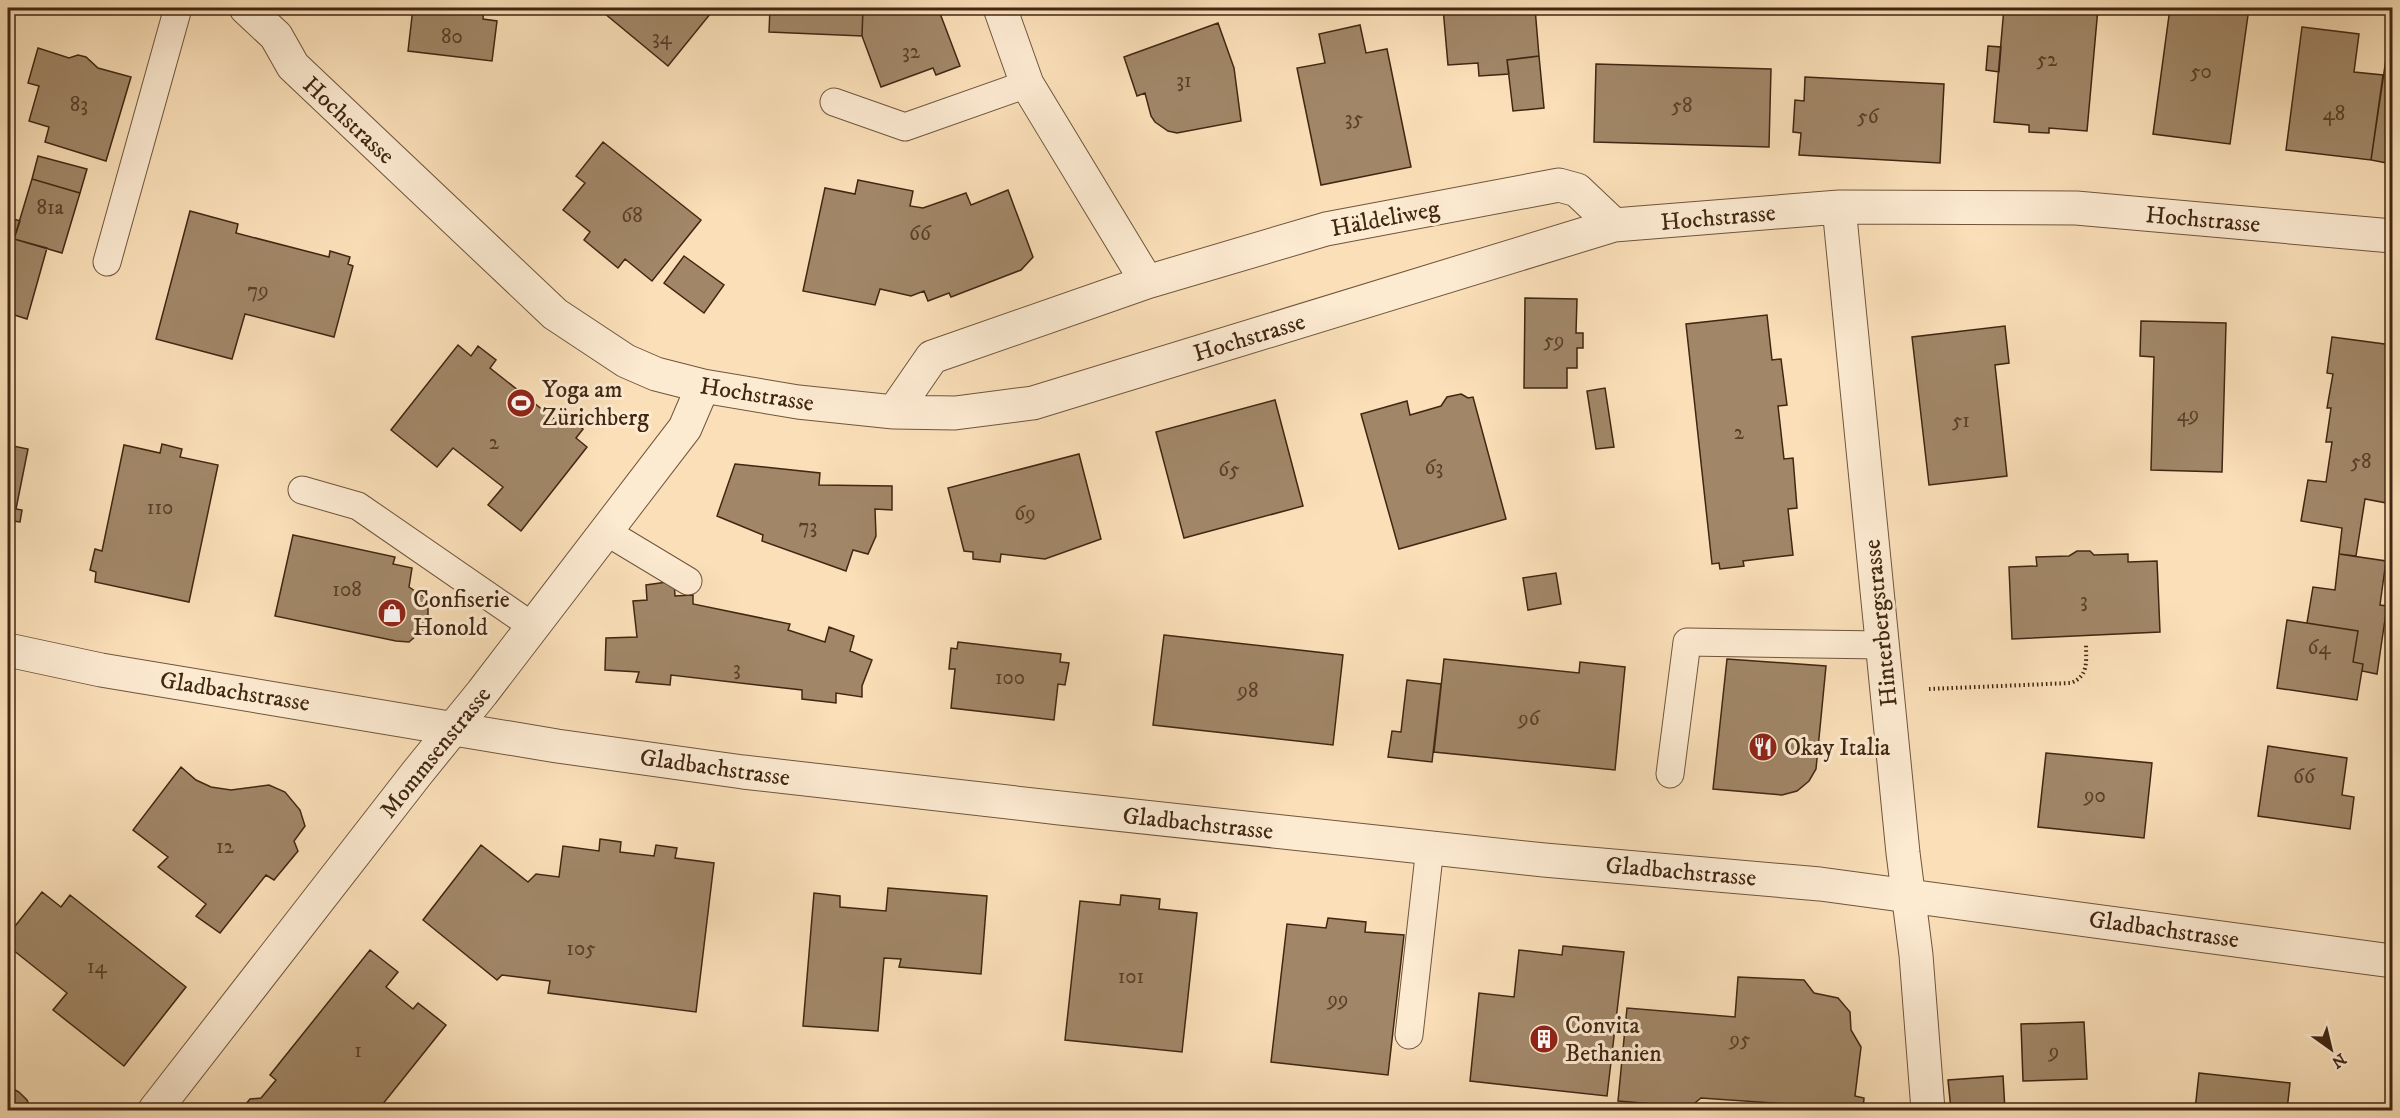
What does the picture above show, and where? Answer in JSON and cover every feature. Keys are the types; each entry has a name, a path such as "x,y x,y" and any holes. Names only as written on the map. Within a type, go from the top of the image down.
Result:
{"street":[{"name":"Hochstrasse","path":"246,8 277,22 293,66 555,314 626,361 656,374 704,386 798,402 894,412 956,413 1033,403 1614,225 1839,207 2076,208 2392,236"},
{"path":"1000,8 1027,84 1147,282"},
{"name":"Häldeliweg","path":"894,412 932,357 1147,282 1326,229 1559,185 1576,190 1614,225"},
{"name":"Hinterbergstrasse","path":"1839,207 1882,645 1916,955 1928,1110"},
{"name":"Mommsenstrasse","path":"155,1110 685,428 704,386"},
{"name":"Gladbachstrasse","path":"8,650 101,669 557,746 744,772 1544,860 1909,894 2392,961"}],"lane":[{"path":"107,262 178,8"},
{"path":"834,102 905,127 1027,84"},
{"path":"302,490 358,506 532,626"},
{"path":"605,531 688,581"},
{"path":"1670,774 1687,642 1882,645"},
{"path":"1409,1035 1430,847"}],"path":[{"path":"1922,690 2071,683 2079,680 2086,668 2086,644"}],"building":[{"path":"413,8 484,8 483,19 497,21 492,61 408,51"},
{"path":"598,8 715,8 668,66"},
{"path":"770,8 863,8 862,36 769,32"},
{"path":"863,8 938,8 960,66 936,75 933,68 881,87 862,36"},
{"path":"1443,8 1535,8 1539,56 1507,60 1509,74 1479,76 1478,63 1448,65"},
{"path":"2004,8 2098,8 2087,131 2049,128 2049,133 2029,132 2029,125 1994,122"},
{"path":"2170,8 2249,8 2230,144 2153,134"},
{"path":"1218,23 1234,68 1241,121 1177,133 1168,131 1155,122 1151,116 1145,93 1137,96 1124,57"},
{"path":"1360,25 1366,53 1387,49 1411,167 1321,185 1297,68 1325,63 1319,34"},
{"path":"2302,27 2359,34 2354,72 2383,75 2371,160 2286,150"},
{"path":"1988,46 2001,47 1999,72 1986,70"},
{"path":"38,48 69,58 78,55 86,57 98,68 131,77 106,161 45,142 49,127 29,121 39,86 28,83"},
{"path":"1539,56 1544,108 1513,111 1507,60"},
{"path":"2386,59 2392,60 2392,164 2371,160"},
{"path":"1596,64 1771,69 1769,147 1594,142"},
{"path":"1805,77 1944,84 1940,163 1799,155 1801,133 1793,132 1795,100 1804,101"},
{"path":"603,142 701,220 652,281 625,259 618,268 584,240 590,232 563,210 585,183 576,176"},
{"path":"38,156 87,169 80,193 32,179"},
{"path":"32,179 80,193 62,253 14,239"},
{"path":"858,180 913,191 910,206 923,208 966,193 971,205 1008,190 1033,257 1021,270 951,297 949,293 928,301 924,291 911,296 880,289 875,305 803,291 825,188 855,194"},
{"path":"190,211 238,224 236,233 329,257 330,251 350,257 348,264 353,266 334,337 245,314 232,359 156,339"},
{"path":"8,217 20,221 14,239 47,248 27,319 8,313"},
{"path":"684,256 724,285 704,313 664,283"},
{"path":"1525,298 1577,299 1576,333 1583,333 1583,348 1577,348 1577,368 1567,368 1567,388 1524,388"},
{"path":"1767,315 1772,360 1781,359 1787,405 1778,406 1784,459 1793,458 1797,508 1788,509 1793,555 1743,561 1744,566 1720,569 1719,563 1712,564 1686,324"},
{"path":"2141,321 2226,323 2222,472 2151,470 2154,357 2140,356"},
{"path":"2005,326 2009,363 1995,365 2007,476 1929,485 1912,337"},
{"path":"2332,337 2392,345 2392,504 2365,499 2356,556 2339,554 2342,528 2301,521 2308,480 2326,482 2332,442 2326,442 2331,408 2327,408 2333,374 2327,373"},
{"path":"458,345 471,356 478,346 496,360 490,368 558,422 565,414 583,429 576,438 587,447 521,531 488,505 503,487 453,448 437,467 391,430"},
{"path":"1605,388 1614,447 1596,449 1587,391"},
{"path":"1461,394 1468,398 1473,397 1506,519 1399,549 1361,414 1407,401 1410,415 1441,406 1447,397"},
{"path":"1275,400 1303,506 1184,538 1156,432"},
{"path":"162,444 182,449 180,457 218,465 189,602 95,582 96,572 90,570 95,549 102,551 124,445 160,453"},
{"path":"8,445 28,449 16,509 22,510 20,522 13,521 8,547"},
{"path":"1079,454 1101,539 1045,559 1001,554 1000,562 973,559 973,552 964,551 948,488"},
{"path":"735,464 820,473 819,485 892,486 892,510 875,509 876,536 868,554 853,550 846,571 762,541 763,535 717,516"},
{"path":"293,535 395,557 393,564 412,568 409,587 424,597 428,605 425,628 409,642 396,641 275,616"},
{"path":"2077,551 2090,551 2094,555 2128,554 2128,562 2157,561 2160,632 2012,639 2009,567 2037,566 2036,557 2069,556"},
{"path":"2339,554 2386,561 2380,605 2387,606 2377,674 2362,671 2363,664 2353,662 2358,631 2307,623 2313,587 2335,590"},
{"path":"1556,573 1561,604 1528,610 1523,578"},
{"path":"674,581 675,596 693,595 693,604 790,624 788,630 825,642 829,627 854,636 850,651 872,660 862,686 862,697 836,693 836,703 802,699 802,690 671,675 670,685 636,682 639,672 605,670 606,638 637,637 633,601 647,600 646,585"},
{"path":"2287,620 2358,631 2353,662 2363,664 2357,700 2277,688"},
{"path":"1164,635 1343,655 1333,745 1153,725"},
{"path":"958,642 1061,654 1060,662 1069,663 1065,685 1058,684 1054,720 951,708 955,669 949,669 951,648 957,649"},
{"path":"1444,659 1579,673 1580,662 1625,667 1615,770 1434,752"},
{"path":"1727,659 1826,666 1816,769 1809,781 1797,791 1782,795 1713,789"},
{"path":"1407,680 1441,684 1432,762 1388,757 1392,731 1401,732"},
{"path":"2268,746 2347,758 2342,795 2354,797 2350,829 2258,816"},
{"path":"2046,753 2152,763 2144,838 2038,827"},
{"path":"181,767 196,780 211,787 231,790 269,785 285,792 300,810 305,826 294,841 298,851 274,880 266,875 220,933 196,916 206,904 158,867 168,857 133,830"},
{"path":"600,839 621,842 620,852 654,856 656,845 677,848 675,858 714,863 696,1012 548,993 550,981 502,975 497,980 423,920 481,845 528,882 536,874 559,877 563,846 599,851"},
{"path":"888,888 987,896 981,974 899,967 901,959 884,958 878,1031 803,1026 814,893 840,896 840,907 886,911"},
{"path":"42,892 61,907 70,895 186,987 124,1066 53,1010 67,993 8,946 8,935"},
{"path":"1121,895 1160,899 1159,909 1197,913 1182,1052 1065,1040 1080,901 1120,905"},
{"path":"1328,918 1366,922 1365,932 1404,935 1388,1075 1271,1062 1287,924 1326,928"},
{"name":"Convita Bethanien","path":"1563,946 1624,952 1607,1096 1470,1081 1479,993 1514,997 1519,950 1562,955"},
{"path":"370,950 398,972 386,987 413,1009 418,1003 446,1025 378,1110 241,1110 250,1099 261,1098 276,1080 270,1075"},
{"path":"1738,977 1804,980 1814,993 1838,998 1850,1012 1851,1030 1861,1047 1855,1096 1864,1098 1863,1110 1803,1110 1803,1105 1701,1098 1690,1107 1618,1101 1627,1008 1735,1017"},
{"path":"2084,1022 2087,1079 2023,1081 2021,1024"},
{"path":"2199,1073 2290,1083 2287,1110 2195,1110"},
{"path":"2003,1076 2005,1110 1951,1110 1948,1080"},
{"path":"8,1086 27,1100 31,1110 8,1110"}],"place":[{"name":"Yoga am Zürichberg","path":"521,403"},
{"name":"Confiserie Honold","path":"392,613"},
{"name":"Okay Italia","path":"1763,747"},
{"name":"Convita Bethanien","path":"1544,1039"}]}
